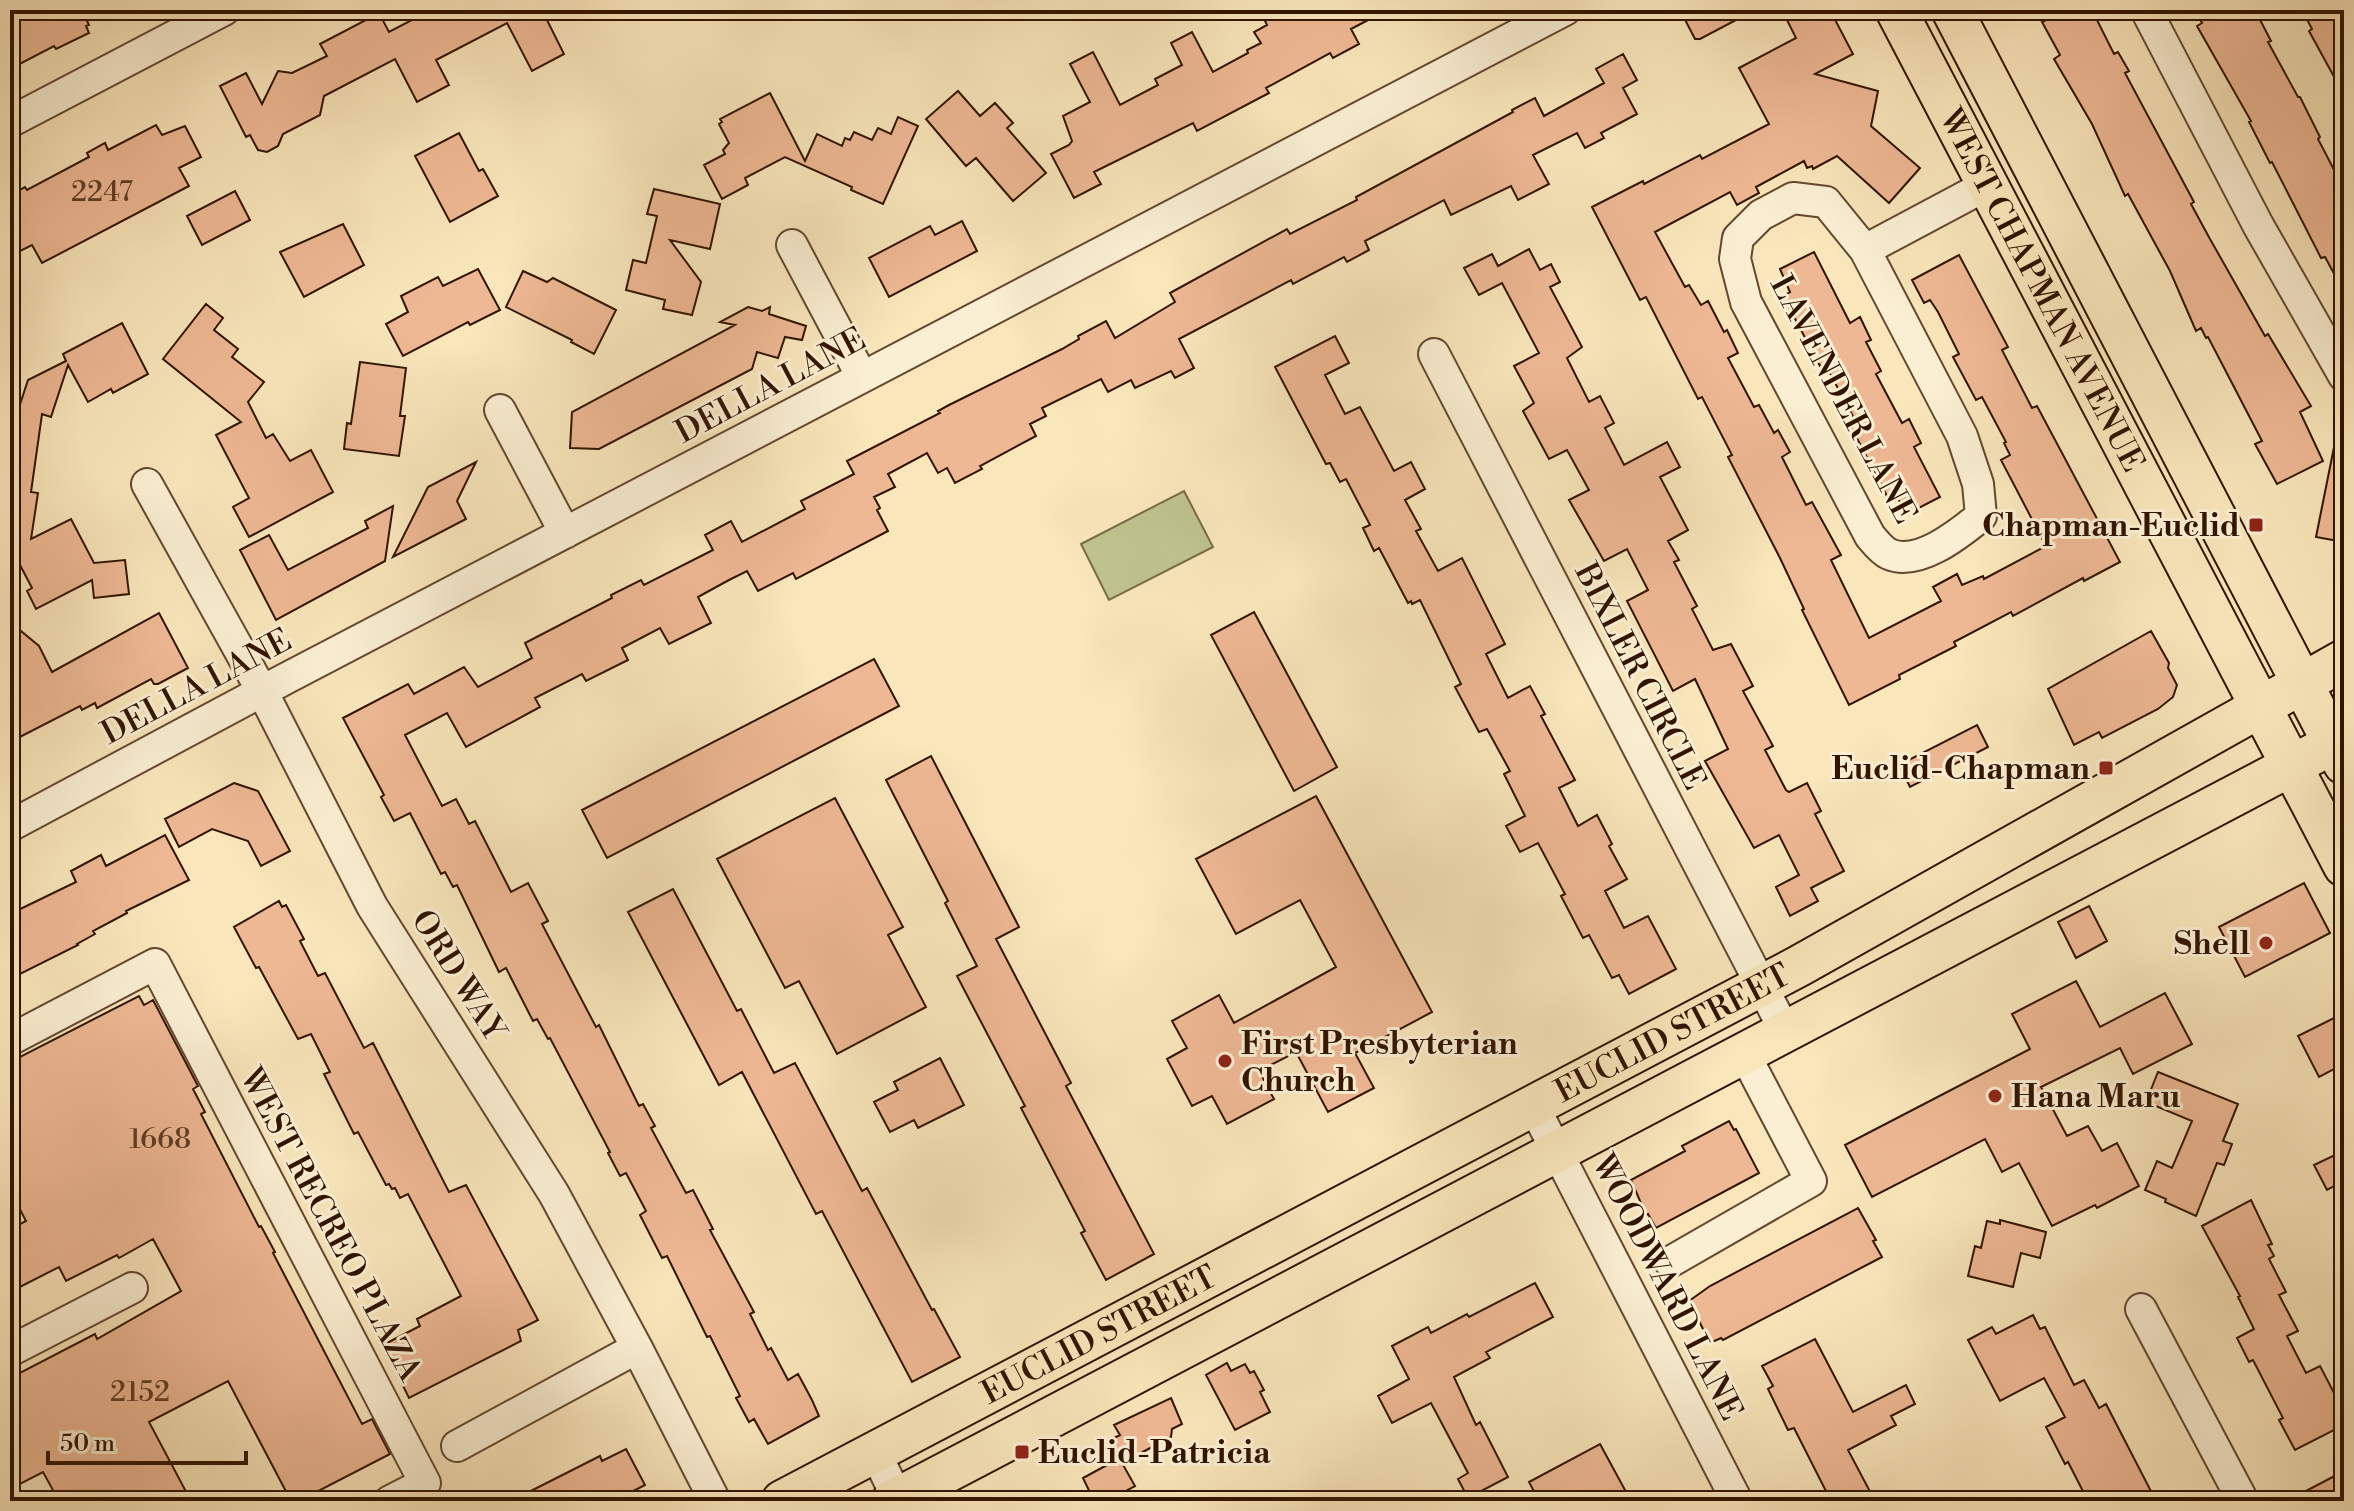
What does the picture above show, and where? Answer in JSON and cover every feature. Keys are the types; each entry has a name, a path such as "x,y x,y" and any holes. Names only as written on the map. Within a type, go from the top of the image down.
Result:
{"main road":[{"name":"WEST CHAPMAN AVENUE","path":"1896,10 2344,866"},
{"name":"WEST CHAPMAN AVENUE","path":"1952,10 2302,684 2340,748"},
{"path":"1987,185 2031,162"},
{"name":"EUCLID STREET","path":"782,1501 1761,986 2344,660"},
{"name":"EUCLID STREET","path":"896,1500 2291,765 2340,748"},
{"path":"1190,1286 1215,1332"}],"street":[{"path":"10,122 224,10"},
{"name":"DELLA LANE","path":"10,826 262,691 1565,10"},
{"path":"2146,10 2258,225 2344,376"},
{"path":"1865,250 1987,185"},
{"name":"LAVENDER LANE","path":"1793,198 1826,202 1865,250 1962,436 1978,484 1981,516 1954,538 1911,558 1887,554 1870,536 1746,302 1735,259 1738,238 1761,215 1793,198"},
{"path":"792,245 862,377"},
{"name":"BIXLER CIRCLE","path":"1434,354 1785,1031"},
{"path":"500,410 565,533"},
{"name":"ORD WAY","path":"147,484 262,691 372,906 554,1194 715,1501"},
{"name":"WEST RECREO PLAZA","path":"10,1040 155,964 425,1483 390,1501"},
{"path":"1670,1262 1811,1181 1744,1053"},
{"name":"WOODWARD LANE","path":"1533,1105 1737,1501"},
{"path":"10,1351 132,1288"},
{"path":"2141,1309 2243,1501"},
{"path":"457,1446 637,1348"},
{"path":"875,1452 896,1500"}],"green space":[{"path":"1184,491 1213,547 1109,600 1081,544"}],"building":[{"path":"10,10 82,10 89,33 56,49 54,46 10,69"},
{"path":"431,10 542,10 564,54 532,71 507,23 436,60 449,85 417,102 395,59 324,96 320,115 283,134 278,146 267,152 258,150 250,135 246,137 220,86 246,73 262,104 278,71 292,73 327,56 320,44 379,13 389,32"},
{"path":"1260,10 1387,10 1351,29 1359,44 1333,58 1330,53 1266,88 1269,93 1197,131 1193,123 1094,172 1101,184 1074,198 1051,154 1072,141 1063,116 1090,102 1070,64 1093,52 1120,105 1158,85 1155,79 1182,65 1171,43 1192,32 1213,72 1248,53 1247,50 1261,43 1254,32 1267,25"},
{"path":"1680,10 1755,10 1695,39"},
{"path":"1782,10 1830,10 1853,54 1815,74 1878,91 1871,126 1920,168 1889,203 1837,156 1813,169 1812,166 1807,168 1804,161 1756,187 1759,193 1737,205 1730,192 1655,232 1685,287 1689,285 1701,305 1708,301 1724,332 1727,330 1738,353 1728,358 1754,407 1759,405 1774,433 1778,430 1790,452 1782,457 1806,505 1812,502 1841,555 1831,560 1869,638 1941,601 1933,587 1957,574 1962,585 1983,576 1984,579 2046,546 2001,460 2010,455 2006,442 1982,397 1976,400 1953,357 1959,354 1938,312 1930,300 1924,303 1912,280 1959,255 2008,347 2002,350 2032,408 2037,406 2120,562 1954,642 1956,646 1849,705 1780,558 1728,457 1732,455 1702,397 1698,399 1646,297 1640,300 1592,207 1700,155 1702,159 1769,124 1739,68 1796,38"},
{"path":"2041,10 2092,10 2114,54 2118,52 2129,71 2125,73 2194,202 2191,204 2210,239 2265,336 2268,334 2311,406 2300,412 2323,461 2277,484 2255,444 2262,441 2208,337 2201,328 2196,331 2170,271 2128,194 2125,196 2092,124 2054,59 2060,55 2042,22 2046,20"},
{"path":"2195,10 2255,10 2271,41 2268,42 2300,97 2344,189 2344,292 2325,257 2321,258 2251,121 2197,26 2202,23"},
{"path":"2302,10 2344,10 2344,95 2309,31 2312,29"},
{"path":"1623,54 1637,80 1623,88 1637,114 1601,133 1604,138 1585,148 1577,133 1533,155 1549,184 1518,200 1511,186 1451,215 1444,200 1365,241 1369,250 1347,262 1344,257 1293,284 1291,280 1179,339 1194,368 1175,378 1171,371 1135,388 1131,380 1108,392 1101,379 1042,408 1046,416 1030,424 1036,436 955,483 947,468 938,473 927,453 888,474 895,487 874,497 888,531 796,579 793,573 758,591 747,571 729,580 698,597 711,623 669,644 660,628 622,648 628,660 586,681 582,674 535,698 540,707 466,747 447,713 405,735 442,806 456,799 469,824 475,821 511,892 528,883 548,921 542,924 596,1027 599,1025 639,1106 643,1104 655,1126 651,1128 686,1193 693,1190 713,1229 710,1230 754,1312 750,1314 768,1350 771,1348 788,1380 798,1374 812,1400 819,1416 768,1444 754,1419 749,1422 736,1398 740,1396 710,1336 707,1337 667,1256 662,1258 640,1215 646,1211 626,1173 620,1176 550,1038 537,1019 533,1021 506,968 499,972 457,885 453,887 445,872 441,874 410,813 394,821 381,797 384,795 343,718 408,684 414,694 464,667 478,687 532,658 525,643 641,580 644,585 713,550 705,535 731,521 742,542 805,509 801,501 854,474 847,461 940,413 938,411 949,405 1062,349 1106,321 1115,338 1175,302 1170,293 1287,229 1290,234 1357,200 1356,197 1535,98 1544,116 1604,83 1596,69"},
{"path":"958,91 980,116 995,103 1013,123 1007,128 1046,173 1013,201 976,158 966,166 926,119"},
{"path":"770,93 805,161 817,134 842,146 845,138 850,140 854,132 872,140 878,128 891,134 898,117 918,126 883,204 785,157 745,178 748,185 722,199 704,165 725,154 723,150 729,143 719,124 722,122 720,119"},
{"path":"156,125 162,135 185,126 201,157 179,168 189,186 42,263 32,245 10,256 10,195 25,187 27,190 89,157 87,153 105,143 108,150"},
{"path":"459,133 479,171 483,169 498,196 450,222 415,156"},
{"path":"654,189 720,204 710,249 670,240 701,282 692,315 663,309 665,300 626,290 633,260 646,263 657,216 647,214"},
{"path":"235,191 250,220 202,245 187,216"},
{"path":"962,221 977,251 889,297 869,258 930,226 935,235"},
{"path":"343,224 364,265 304,297 280,252"},
{"path":"1529,249 1540,270 1551,264 1560,282 1550,287 1582,347 1567,358 1589,402 1600,396 1614,423 1605,428 1624,465 1667,442 1680,467 1660,477 1688,530 1668,541 1679,560 1674,562 1697,606 1692,609 1713,650 1731,644 1753,686 1743,691 1773,746 1765,750 1786,790 1789,792 1807,783 1821,811 1815,814 1844,871 1811,888 1818,901 1790,916 1776,887 1799,875 1779,835 1754,848 1705,761 1728,749 1695,679 1673,691 1627,601 1648,590 1627,549 1604,561 1569,500 1589,490 1567,450 1549,459 1523,411 1534,403 1514,366 1539,353 1502,283 1479,295 1464,268 1492,254 1498,266"},
{"path":"1814,252 1850,323 1860,317 1871,340 1866,342 1881,371 1876,374 1902,423 1909,419 1921,443 1914,447 1940,497 1907,514 1894,492 1887,496 1850,425 1856,422 1825,364 1820,366 1783,296 1790,292 1780,269"},
{"path":"478,269 500,310 470,325 468,322 403,356 386,324 408,312 401,296 438,277 443,286"},
{"path":"523,271 547,282 553,278 616,310 594,354 506,307"},
{"path":"206,304 223,318 214,330 238,349 232,357 264,382 248,402 266,438 273,434 290,461 311,450 333,492 249,537 233,507 249,498 216,435 241,422 163,359"},
{"path":"748,307 762,311 770,307 769,314 806,326 802,340 785,337 778,358 757,352 752,369 599,449 570,448 572,412 735,325 720,322"},
{"path":"122,323 148,374 113,393 111,389 88,402 68,365 51,417 42,414 31,492 38,493 31,539 71,519 94,563 125,560 129,594 94,598 92,580 36,609 27,591 32,588 10,546 10,435 28,380 66,361 63,354"},
{"path":"1335,336 1349,363 1325,375 1345,414 1360,407 1394,471 1411,462 1425,489 1405,500 1421,529 1416,531 1438,571 1462,558 1505,644 1486,654 1508,698 1530,686 1545,714 1541,716 1575,780 1559,788 1578,826 1597,815 1612,844 1609,846 1627,879 1605,891 1624,928 1648,916 1676,969 1629,994 1619,975 1612,978 1589,935 1583,938 1561,896 1565,894 1538,843 1520,852 1506,826 1525,816 1504,774 1510,771 1487,729 1479,732 1455,687 1461,684 1420,600 1408,603 1379,548 1374,551 1363,528 1370,525 1346,479 1340,482 1330,463 1326,464 1275,367"},
{"path":"360,362 406,368 400,416 405,416 399,456 344,449"},
{"path":"2334,447 2344,448 2344,542 2316,537"},
{"path":"476,462 457,501 466,519 393,557 428,487"},
{"path":"393,506 385,561 276,620 240,550 269,535 288,570 368,528 365,521"},
{"path":"1254,612 1337,767 1294,791 1211,635"},
{"path":"159,613 188,668 158,684 151,679 97,708 95,703 82,710 80,706 10,742 10,622 39,646 52,672"},
{"path":"2151,631 2177,685 2173,697 2158,709 2102,738 2099,732 2074,745 2048,689"},
{"path":"874,659 899,706 607,858 582,810"},
{"path":"1977,725 1988,747 1910,787 1899,765"},
{"path":"931,756 1019,927 996,939 1071,1083 1066,1086 1154,1254 1106,1280 1081,1233 1085,1231 1021,1108 1025,1106 957,976 977,966 945,903 948,901 886,780"},
{"path":"234,783 258,791 290,851 261,866 248,841 212,829 179,847 165,819"},
{"path":"1316,796 1432,1012 1355,1053 1374,1088 1328,1112 1296,1052 1259,1071 1274,1099 1227,1124 1212,1096 1192,1106 1167,1059 1187,1048 1172,1021 1219,995 1234,1023 1336,967 1300,900 1236,934 1196,859"},
{"path":"835,798 903,927 888,935 926,1007 837,1054 799,981 785,988 717,859"},
{"path":"165,835 189,880 126,911 93,931 95,934 78,945 10,979 10,914 76,882 71,871 101,855 106,866"},
{"path":"2304,883 2330,933 2245,977 2219,927"},
{"path":"673,889 737,1011 741,1009 774,1073 795,1063 862,1191 867,1188 960,1357 912,1382 822,1211 816,1214 742,1072 719,1085 628,912"},
{"path":"279,901 282,907 286,905 304,939 300,941 318,976 325,973 364,1048 373,1043 449,1192 466,1185 538,1320 518,1330 521,1341 409,1398 383,1345 420,1326 417,1319 461,1296 408,1194 400,1198 395,1188 386,1185 358,1132 354,1134 324,1074 330,1072 311,1034 298,1039 234,927"},
{"path":"2089,906 2107,941 2076,958 2058,922"},
{"path":"2076,981 2100,1027 2165,993 2192,1044 2133,1074 2120,1048 2041,1087 2067,1136 2088,1126 2102,1151 2117,1143 2139,1186 2097,1208 2095,1205 2052,1226 2019,1163 2002,1172 1985,1139 1872,1197 1845,1145 2030,1049 2012,1014"},
{"path":"139,996 144,1005 153,1000 198,1086 193,1089 205,1112 201,1114 259,1227 275,1252 362,1424 372,1419 390,1454 299,1501 291,1501 228,1381 149,1422 191,1501 59,1501 43,1472 20,1484 18,1480 10,1484 10,1378 95,1334 97,1339 181,1291 153,1239 66,1281 59,1267 10,1292 10,1229 26,1221 10,1190 10,1062"},
{"path":"2336,1017 2344,1032 2344,1064 2319,1077 2298,1036"},
{"path":"940,1058 964,1105 918,1128 914,1120 890,1132 874,1102 898,1090 894,1082"},
{"path":"2158,1072 2238,1104 2223,1141 2232,1144 2224,1165 2217,1163 2196,1216 2145,1190 2157,1161 2172,1168 2192,1121 2146,1102"},
{"path":"1729,1121 1759,1173 1656,1228 1646,1215 1631,1180 1685,1151 1682,1146"},
{"path":"2337,1154 2344,1167 2344,1181 2327,1190 2314,1165"},
{"path":"2251,1200 2272,1244 2268,1245 2274,1256 2269,1259 2286,1292 2279,1295 2298,1331 2287,1336 2306,1373 2320,1366 2344,1412 2344,1425 2295,1450 2279,1420 2283,1418 2253,1360 2249,1362 2237,1338 2254,1329 2202,1226"},
{"path":"1858,1208 1882,1257 1723,1340 1710,1343 1689,1301 1710,1286"},
{"path":"2000,1220 2046,1232 2040,1258 2021,1253 2013,1287 1968,1276 1975,1246 1981,1248 1987,1221 2000,1224"},
{"path":"1535,1283 1553,1317 1486,1352 1490,1358 1454,1377 1476,1425 1480,1422 1508,1477 1468,1498 1458,1479 1468,1473 1431,1403 1392,1423 1378,1396 1409,1379 1392,1346 1428,1327 1431,1333 1467,1314 1469,1317"},
{"path":"2033,1315 2040,1329 2045,1327 2074,1385 2084,1380 2099,1408 2106,1404 2156,1501 2088,1501 2046,1427 2065,1417 2044,1378 2000,1401 1968,1340 1992,1327 1996,1334"},
{"path":"1815,1339 1853,1412 1906,1385 1915,1404 1891,1416 1896,1425 1848,1450 1875,1501 1831,1501 1794,1428 1788,1430 1768,1389 1773,1386 1762,1366"},
{"path":"1227,1363 1231,1371 1245,1364 1250,1373 1254,1371 1264,1390 1260,1392 1270,1412 1235,1430 1206,1375"},
{"path":"1171,1398 1182,1424 1172,1429 1171,1437 1122,1463 1135,1486 1126,1491 1131,1501 1094,1501 1083,1478 1120,1458 1110,1440 1120,1435 1114,1425"},
{"path":"1600,1444 1631,1501 1539,1501 1529,1482"},
{"path":"626,1449 645,1485 614,1501 511,1501 600,1456 602,1461"},
{"path":"2344,1471 2344,1501 2287,1501"}],"place":[{"name":"Chapman-Euclid","path":"2256,525"},
{"name":"Euclid-Chapman","path":"2106,768"},
{"name":"Shell","path":"2266,943"},
{"name":"First Presbyterian Church","path":"1225,1061"},
{"name":"Hana Maru","path":"1995,1096"},
{"name":"Euclid-Patricia","path":"1022,1452"}]}
